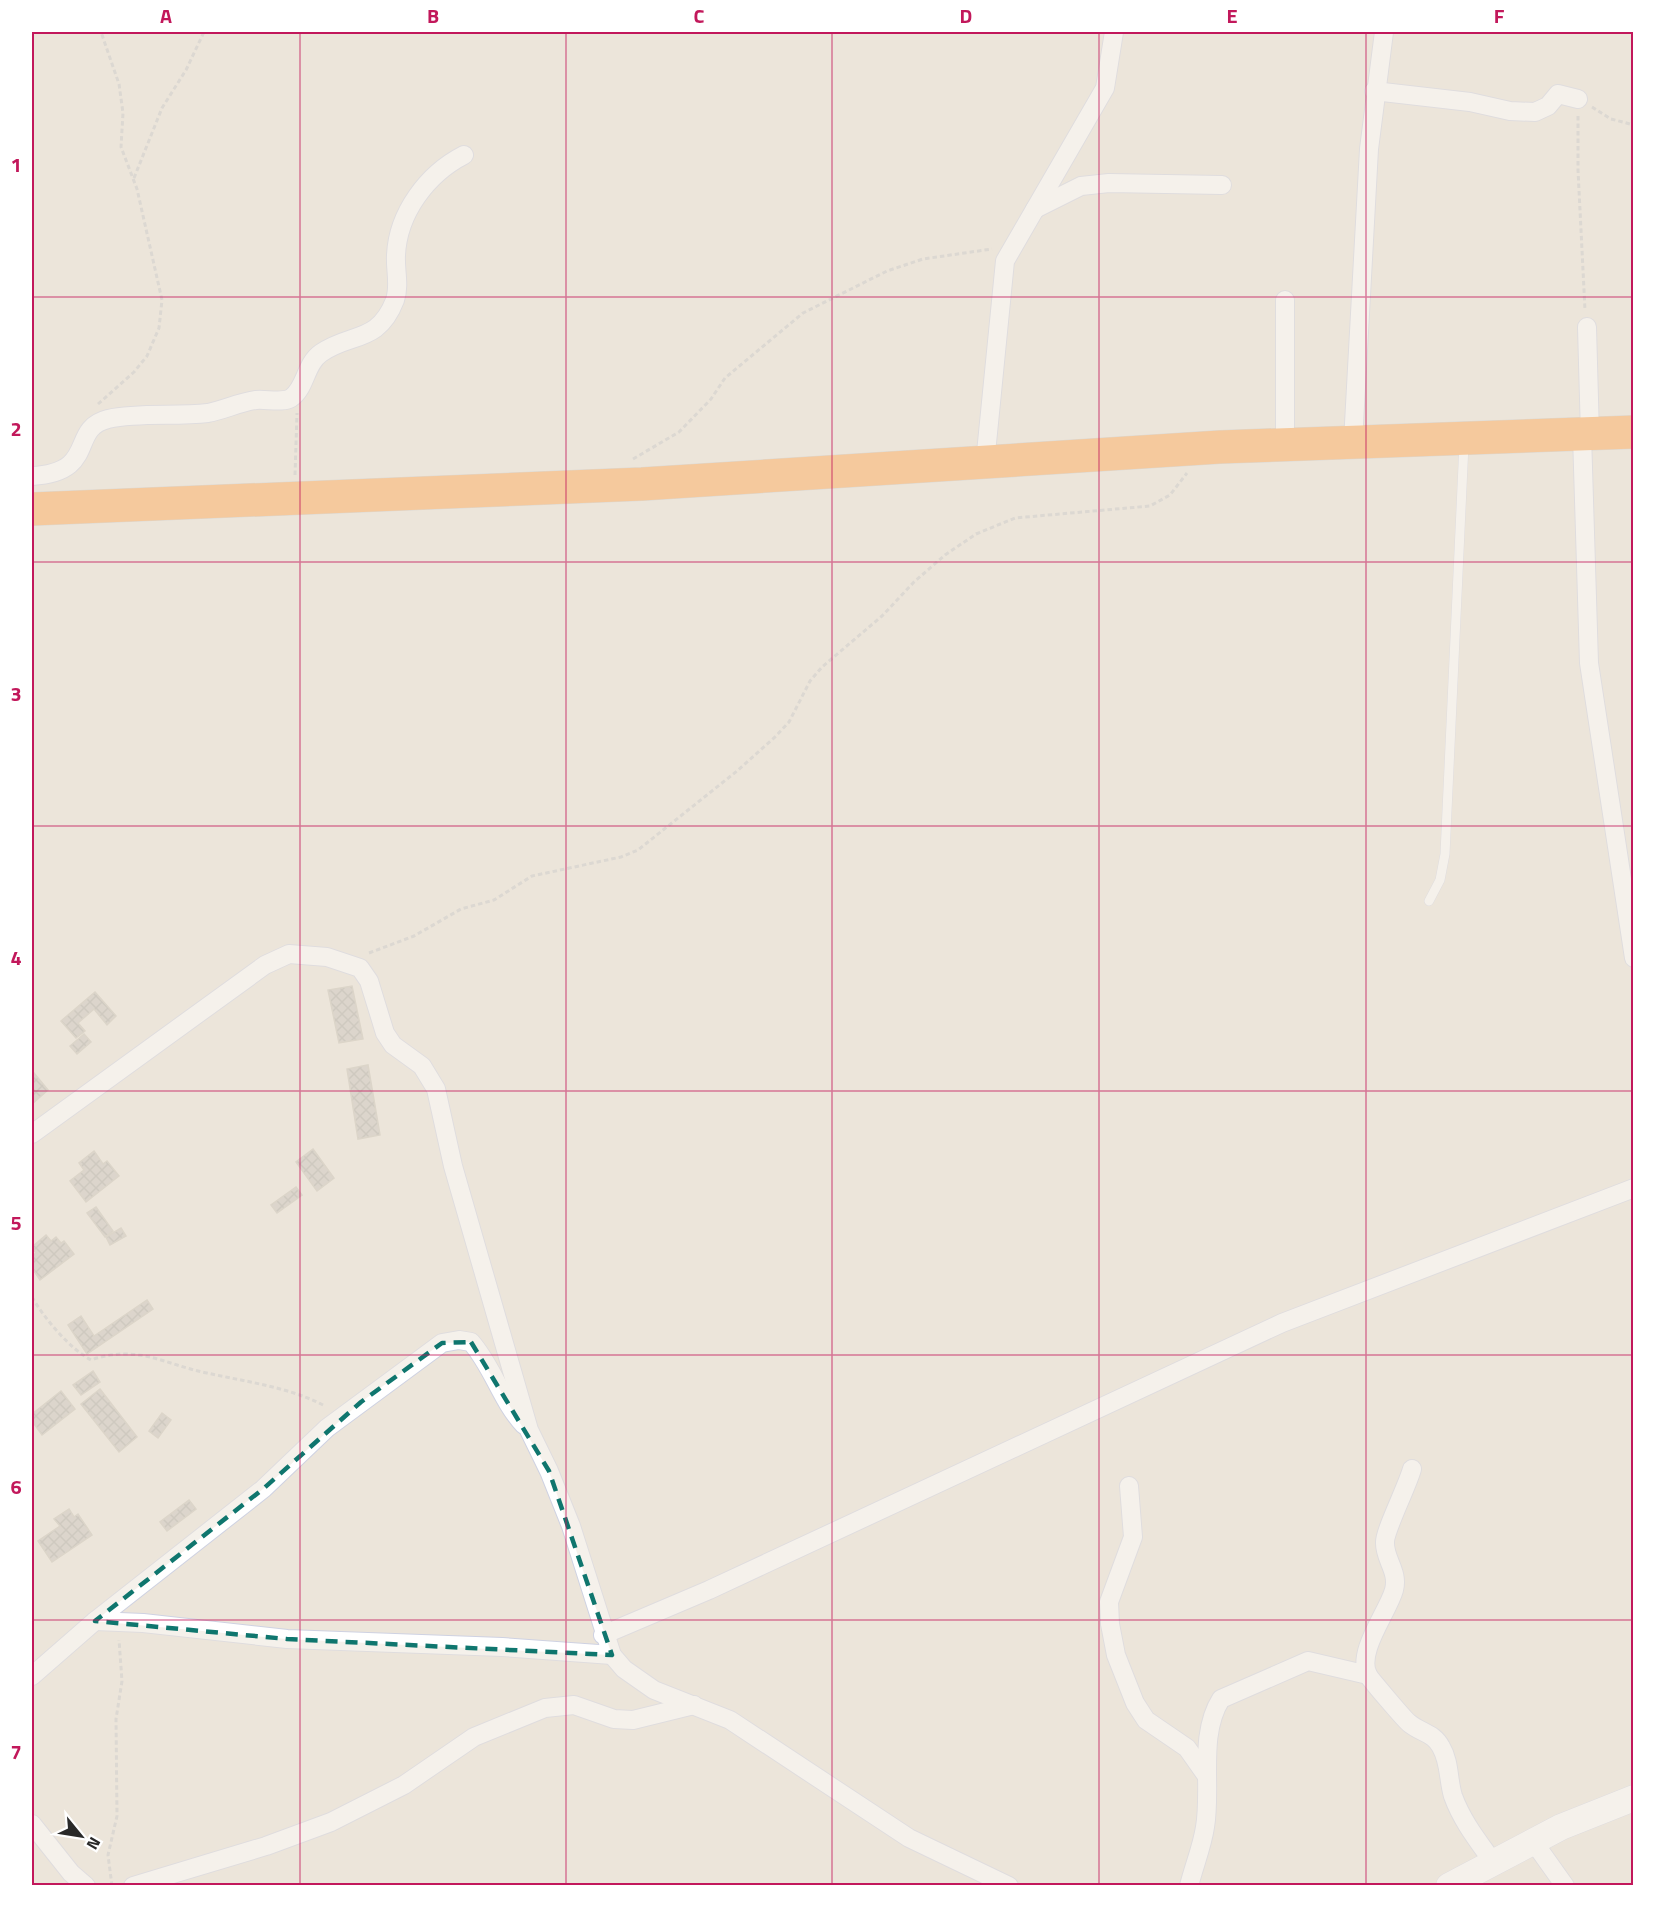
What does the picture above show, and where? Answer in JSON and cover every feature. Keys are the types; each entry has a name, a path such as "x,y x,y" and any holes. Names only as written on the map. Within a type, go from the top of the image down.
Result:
{"highway":[{"path":"32,509 642,484 1201,448 1634,432"}],"main road":[{"path":"1449,1886 1560,1827 1634,1798"}],"street":[{"path":"985,463 993,402 1000,293 1005,261 1031,212 1105,88 1114,32"},
{"path":"1353,442 1361,262 1374,91 1384,32"},
{"path":"1374,91 1470,102 1510,111 1535,112 1548,106 1558,94 1578,99"},
{"path":"32,476 59,473 66,469 77,457 89,431 95,424 109,419 145,414 205,413 231,408 252,400 286,400 294,396 309,365 321,353 368,334 381,324 397,293 396,255 403,224 426,183 464,155"},
{"path":"1031,212 1081,186 1109,183 1222,185"},
{"path":"1285,300 1285,444"},
{"path":"1587,327 1589,663 1634,958"},
{"path":"32,1134 265,965 289,954 327,957 347,962 365,974 386,1034 393,1045 422,1066 436,1089 453,1166 529,1430 549,1471 571,1526 603,1635 612,1655 624,1669 654,1690 730,1720 909,1838 1009,1886"},
{"path":"603,1635 709,1590 1282,1323 1634,1188"},
{"path":"32,1676 263,1490 343,1416 442,1343 459,1340 471,1342 484,1356 495,1384 511,1411 529,1430"},
{"path":"1412,1469 1384,1539 1385,1549 1394,1569 1395,1587 1369,1645 1365,1662 1368,1675 1410,1725 1437,1740 1443,1751 1453,1795 1465,1824 1493,1862"},
{"path":"1130,1486 1133,1537 1109,1602 1110,1624 1116,1655 1135,1703 1146,1719 1188,1748 1206,1776"},
{"path":"103,1621 287,1640 501,1647 612,1655"},
{"path":"1189,1886 1205,1827 1206,1776 1215,1710 1221,1699 1308,1661 1368,1675"},
{"path":"133,1886 266,1846 331,1822 404,1785 474,1737 545,1708 574,1705 614,1719 633,1720 694,1705"},
{"path":"32,1824 72,1873 86,1886"},
{"path":"1533,1841 1565,1886"}],"lane":[{"path":"1428,901 1440,880 1445,854 1464,439"}],"path":[{"path":"89,431 100,400 122,384 141,364 159,328 161,287 134,178 121,147 123,113 119,84 101,32"},
{"path":"134,178 162,108 186,70 204,32"},
{"path":"1587,327 1583,296 1578,170 1578,99 1611,118 1634,125"},
{"path":"632,459 679,432 711,399 725,378 803,313 834,295 888,271 923,259 1012,246"},
{"path":"294,396 297,417 294,469 301,499"},
{"path":"347,962 414,936 460,909 494,900 532,876 621,857 638,850 737,771 776,736 789,722 810,681 822,667 882,616 914,582 945,555 975,534 1015,518 1150,506 1170,495 1184,480 1201,448"},
{"path":"32,1297 80,1354 92,1360 111,1353 163,1359 202,1372 302,1395 343,1416"},
{"path":"103,1621 119,1641 122,1681 116,1719 117,1816 108,1855 112,1886"}],"highlighted area":[{"path":"471,1342 549,1471 612,1655 287,1639 95,1621 263,1489 361,1402 442,1343"}],"building":[{"path":"352,986 363,1039 339,1043 328,990"},
{"path":"95,992 116,1016 107,1025 94,1009 78,1023 85,1031 76,1038 61,1021"},
{"path":"84,1034 91,1042 77,1054 70,1046"},
{"path":"368,1065 380,1135 358,1139 347,1069"},
{"path":"34,1073 48,1090 32,1104 32,1074"},
{"path":"313,1149 334,1178 317,1191 296,1162"},
{"path":"94,1151 103,1164 107,1161 119,1176 86,1202 70,1181 84,1170 79,1163"},
{"path":"296,1187 302,1195 277,1213 271,1205"},
{"path":"96,1207 113,1231 105,1237 87,1213"},
{"path":"121,1228 126,1236 110,1245 106,1237"},
{"path":"46,1235 51,1241 56,1237 61,1243 64,1241 74,1254 40,1280 32,1268 32,1256 36,1253 32,1247"},
{"path":"147,1300 153,1309 87,1354 68,1325 81,1316 94,1336"},
{"path":"93,1371 100,1382 81,1395 73,1385"},
{"path":"100,1389 137,1437 119,1452 81,1404"},
{"path":"61,1391 75,1409 42,1435 32,1421 32,1414"},
{"path":"162,1413 171,1420 158,1438 149,1431"},
{"path":"189,1500 196,1509 167,1531 160,1522"},
{"path":"69,1509 74,1517 78,1514 92,1535 52,1562 38,1541 60,1526 54,1519"}]}
